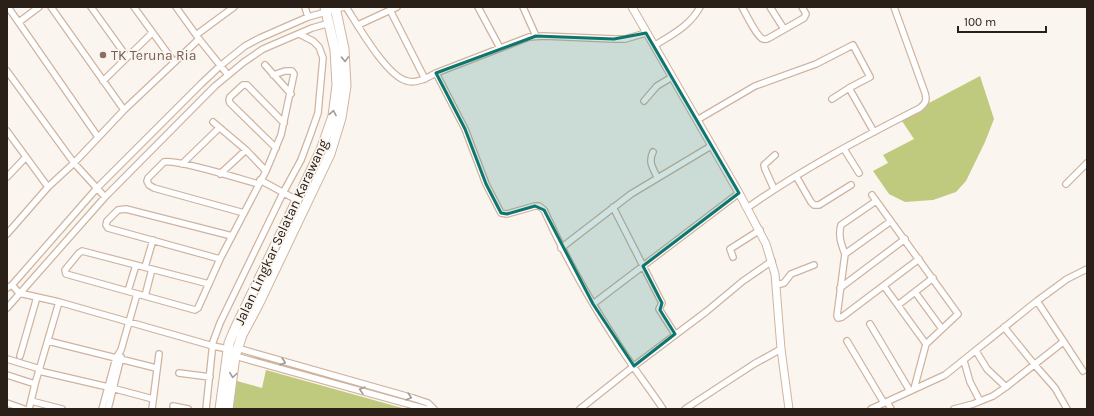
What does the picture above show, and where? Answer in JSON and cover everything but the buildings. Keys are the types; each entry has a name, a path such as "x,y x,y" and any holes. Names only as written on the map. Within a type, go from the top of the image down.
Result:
{"main road":[{"path":"334,22 335,8"},
{"name":"Jalan Lingkar Selatan Karawang","path":"228,409 234,351 234,331 322,150 333,116 337,85 334,22"},
{"name":"Jalan Lingkar Selatan Karawang","path":"220,409 234,351 258,305 330,154 341,118 346,86 344,49 334,22"},
{"path":"282,230 291,234"}],"street":[{"path":"8,7 98,137"},
{"path":"19,22 39,7"},
{"path":"51,7 124,110"},
{"path":"91,7 127,57"},
{"path":"134,7 174,62"},
{"path":"176,7 228,75"},
{"path":"7,234 48,187 74,163 124,110 226,9 234,7"},
{"path":"305,7 308,17"},
{"path":"358,25 397,7"},
{"path":"478,7 500,48"},
{"path":"524,7 536,36"},
{"path":"632,7 760,230 772,261 776,285 789,409"},
{"path":"654,46 682,28 696,14 700,7"},
{"path":"742,7 762,38 767,39 800,21 806,16 802,7"},
{"path":"770,7 784,29"},
{"path":"747,208 796,176 925,104 927,99 894,7"},
{"path":"426,409 234,351 129,323 59,302 19,293 9,287 97,188 220,66 255,40 308,17 335,8 358,25 379,57 401,79 407,82 425,79 436,73 529,37 625,39 646,33"},
{"path":"390,10 425,79"},
{"path":"7,308 105,197 215,86 262,49 312,28 334,22"},
{"path":"104,81 152,33"},
{"path":"206,409 213,346 220,323 300,160 312,134 318,113 324,58 313,41 299,34"},
{"path":"696,120 755,86 816,64 853,45 870,77 832,99"},
{"path":"265,65 291,94"},
{"path":"209,284 82,251 65,270 66,274 195,310 198,308 209,284 220,259 266,171 281,135 291,94 294,72 288,70 273,75"},
{"path":"7,71 74,163 105,197"},
{"path":"436,73 465,129 486,184 501,213 507,214 535,206 539,206 544,210 561,248 593,304 613,337 663,409"},
{"path":"644,101 657,86 672,77"},
{"path":"276,148 230,103 230,97 243,85 247,85 284,123"},
{"path":"849,88 874,132"},
{"path":"213,122 246,150 266,171"},
{"path":"182,164 219,128"},
{"path":"7,131 48,187"},
{"path":"561,248 613,206 658,177 711,146"},
{"path":"844,149 859,173"},
{"path":"220,174 246,150"},
{"path":"653,152 651,162 658,177"},
{"path":"774,189 764,165 775,155"},
{"path":"8,175 26,157"},
{"path":"244,212 154,188 149,185 147,181 148,178 164,162 167,161 259,182 297,200"},
{"path":"1066,184 1087,162"},
{"path":"796,176 811,202 818,206 851,185"},
{"path":"593,304 739,193"},
{"path":"872,194 958,314 926,344 912,390"},
{"path":"876,201 841,226 839,231 841,244 845,254 837,316 840,319 919,259"},
{"path":"613,206 662,303 659,309 675,334"},
{"path":"220,259 108,228 106,225 107,221 120,209 232,236"},
{"path":"845,254 891,221"},
{"path":"733,257 730,249 760,230"},
{"path":"840,288 905,239"},
{"path":"145,267 153,240"},
{"path":"580,409 675,334 772,261"},
{"path":"128,291 136,265"},
{"path":"776,285 784,283 791,274 814,266"},
{"path":"145,296 152,269"},
{"path":"870,409 945,375 1037,301 1068,279 1087,269"},
{"path":"898,305 933,278"},
{"path":"884,286 926,344"},
{"path":"915,292 942,329"},
{"path":"102,409 111,387 137,294"},
{"path":"20,356 37,297"},
{"path":"1037,301 1083,371"},
{"path":"29,409 59,302"},
{"path":"870,324 912,390"},
{"path":"1004,327 1055,388 1067,409"},
{"path":"48,341 156,368"},
{"path":"847,341 891,409"},
{"path":"954,409 968,407 993,396 1063,342"},
{"path":"685,409 754,364 782,349"},
{"path":"976,351 987,369 1006,387"},
{"path":"152,409 156,368 159,354"},
{"path":"250,356 412,398 428,403 434,409"},
{"path":"7,359 39,370 111,387 153,399"},
{"path":"964,361 970,382 980,401"},
{"path":"179,373 210,376"},
{"path":"7,375 35,384"},
{"path":"108,409 111,387"},
{"path":"31,401 62,409"},
{"path":"7,403 24,409"},
{"path":"172,406 188,409"}],"highlighted area":[{"path":"646,33 739,193 643,266 662,303 660,310 675,334 634,366 593,304 544,210 535,206 507,214 501,213 486,184 465,129 436,73 536,36 614,39"}],"green space":[{"path":"980,76 994,119 985,142 966,181 956,192 933,200 905,202 889,194 873,171 888,163 883,155 914,139 902,121 929,103"},
{"path":"266,370 406,409 233,409 237,381 262,388"}],"place":[{"name":"TK Teruna Ria","path":"103,55"}]}
